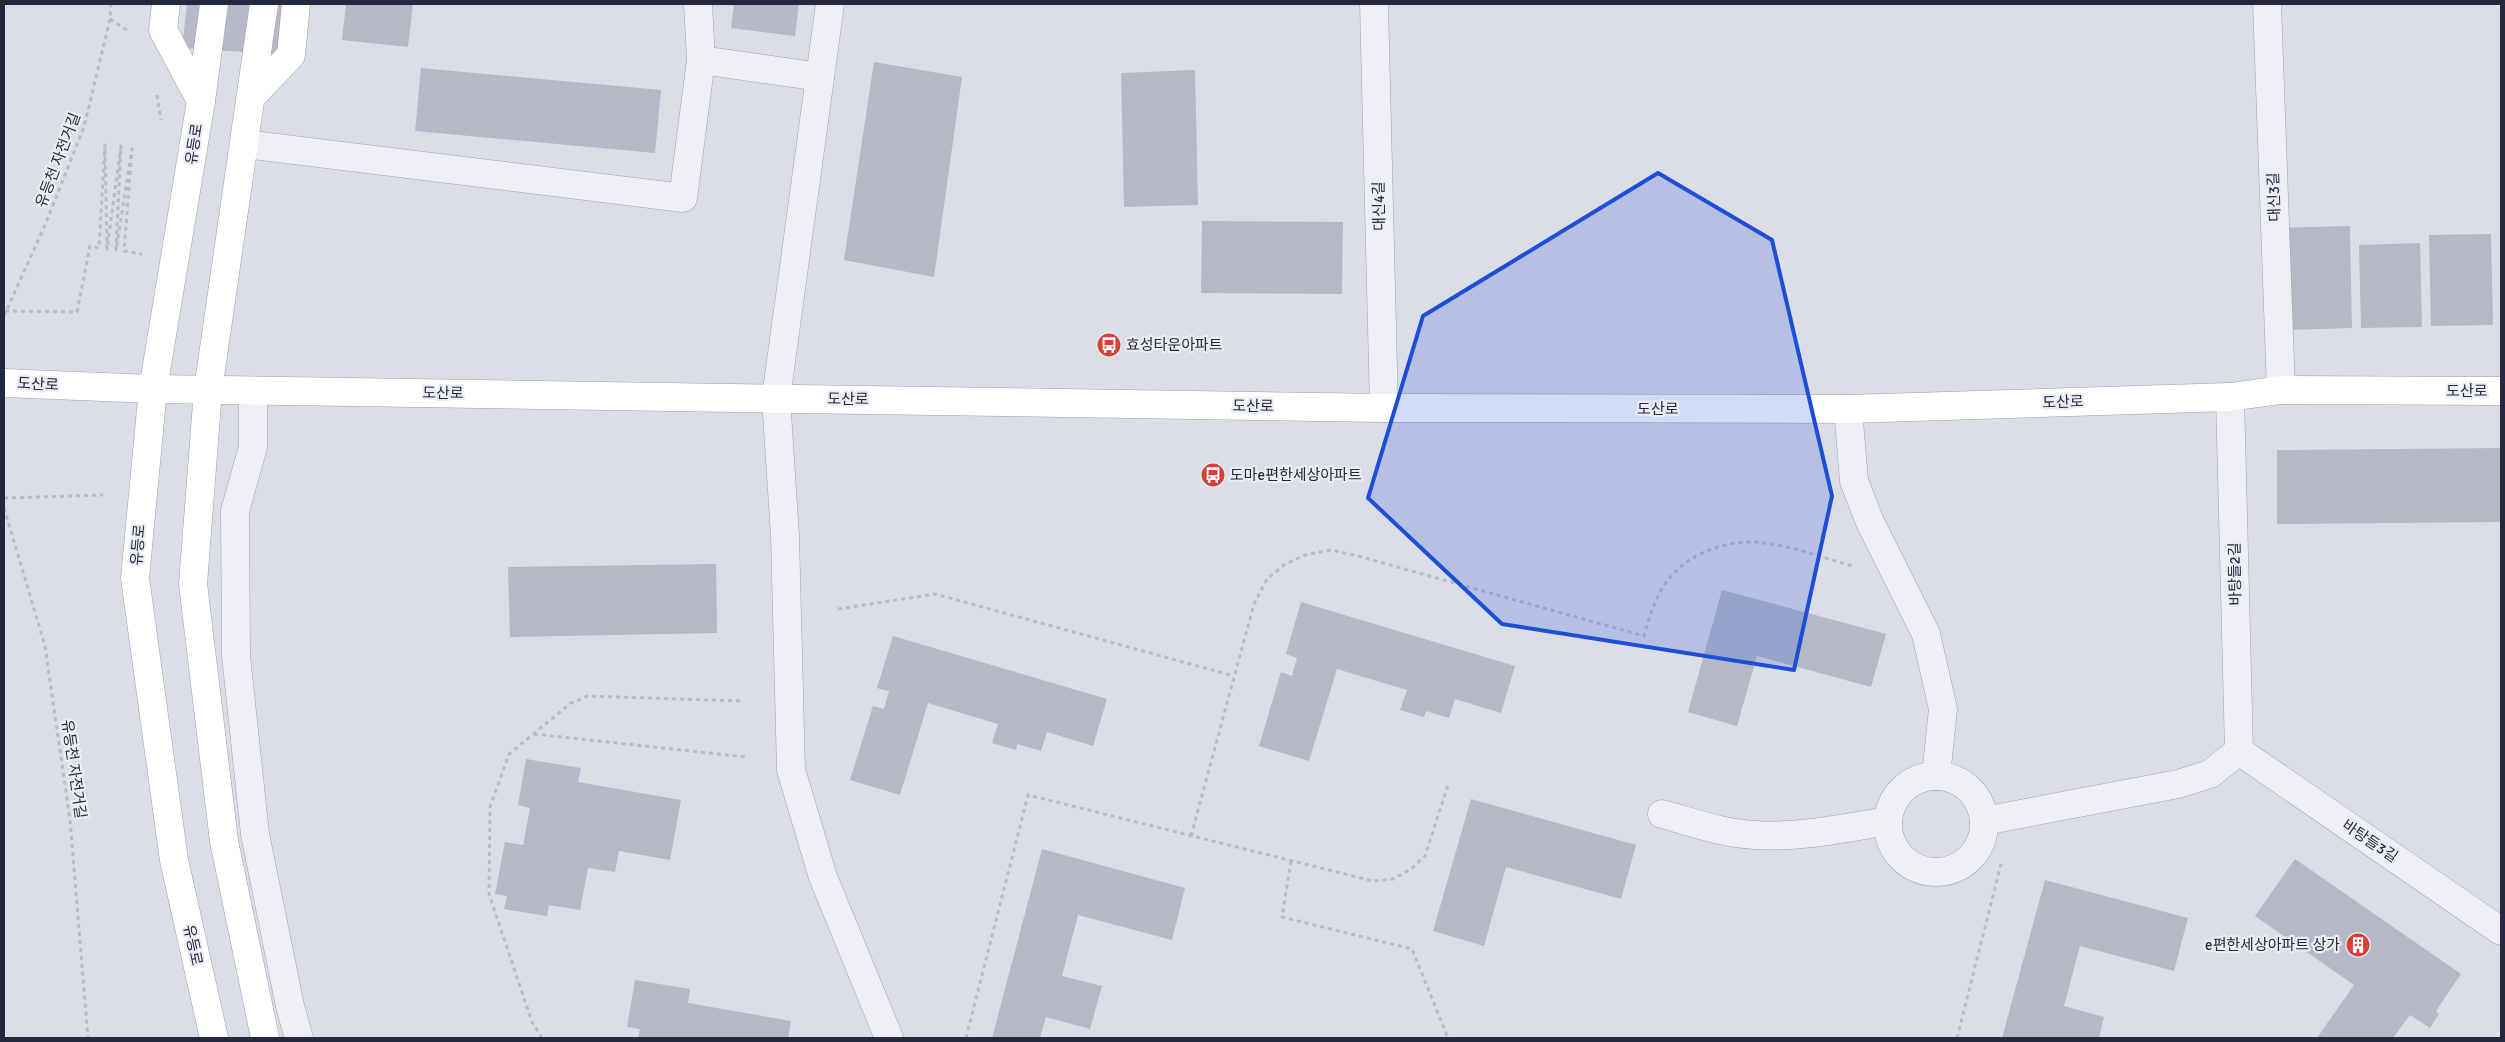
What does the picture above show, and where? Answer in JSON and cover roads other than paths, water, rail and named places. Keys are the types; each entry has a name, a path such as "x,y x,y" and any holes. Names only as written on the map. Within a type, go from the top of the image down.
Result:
{"main road":[{"path":"166,4 163,30 201,101"},
{"name":"유등로","path":"214,4 201,101 144,389 135,578 174,860 214,1038"},
{"path":"264,4 208,390 193,584 224,841 265,1038"},
{"path":"251,98 291,55 296,4"},
{"name":"도산로","path":"4,383 144,389 253,391 1384,408 1848,410 2230,397 2281,390 2501,391"}],"street":[{"path":"244,144 683,198 701,60 698,4 693,4"},
{"path":"830,4 776,398 785,536 791,770 822,877 889,1038"},
{"name":"대신4길","path":"1374,4 1384,408"},
{"name":"대신3길","path":"2267,4 2281,390"},
{"path":"701,60 820,77"},
{"path":"253,391 253,447 235,511 236,656 255,834 290,1006 299,1038"},
{"name":"바탕들2길","path":"2230,397 2239,751"},
{"path":"1848,410 1854,481 1870,522 1926,634 1943,709 1936,776"},
{"path":"1984,821 2178,784 2210,774 2239,751"},
{"name":"바탕들3길","path":"2239,751 2501,931"},
{"path":"1936,776 1958,782 1971,792 1980,805 1984,821 1979,844 1965,863 1951,870 1936,873 1920,870 1906,863 1895,851 1889,837 1888,821 1891,805 1900,792 1912,782 1936,776"},
{"path":"1662,814 1709,827 1755,835 1819,833 1888,821"}],"place":[{"name":"효성타운아파트","path":"1109,345"},
{"name":"도마e편한세상아파트","path":"1213,475"},
{"name":"e편한세상아파트 상가","path":"2358,945"}]}
